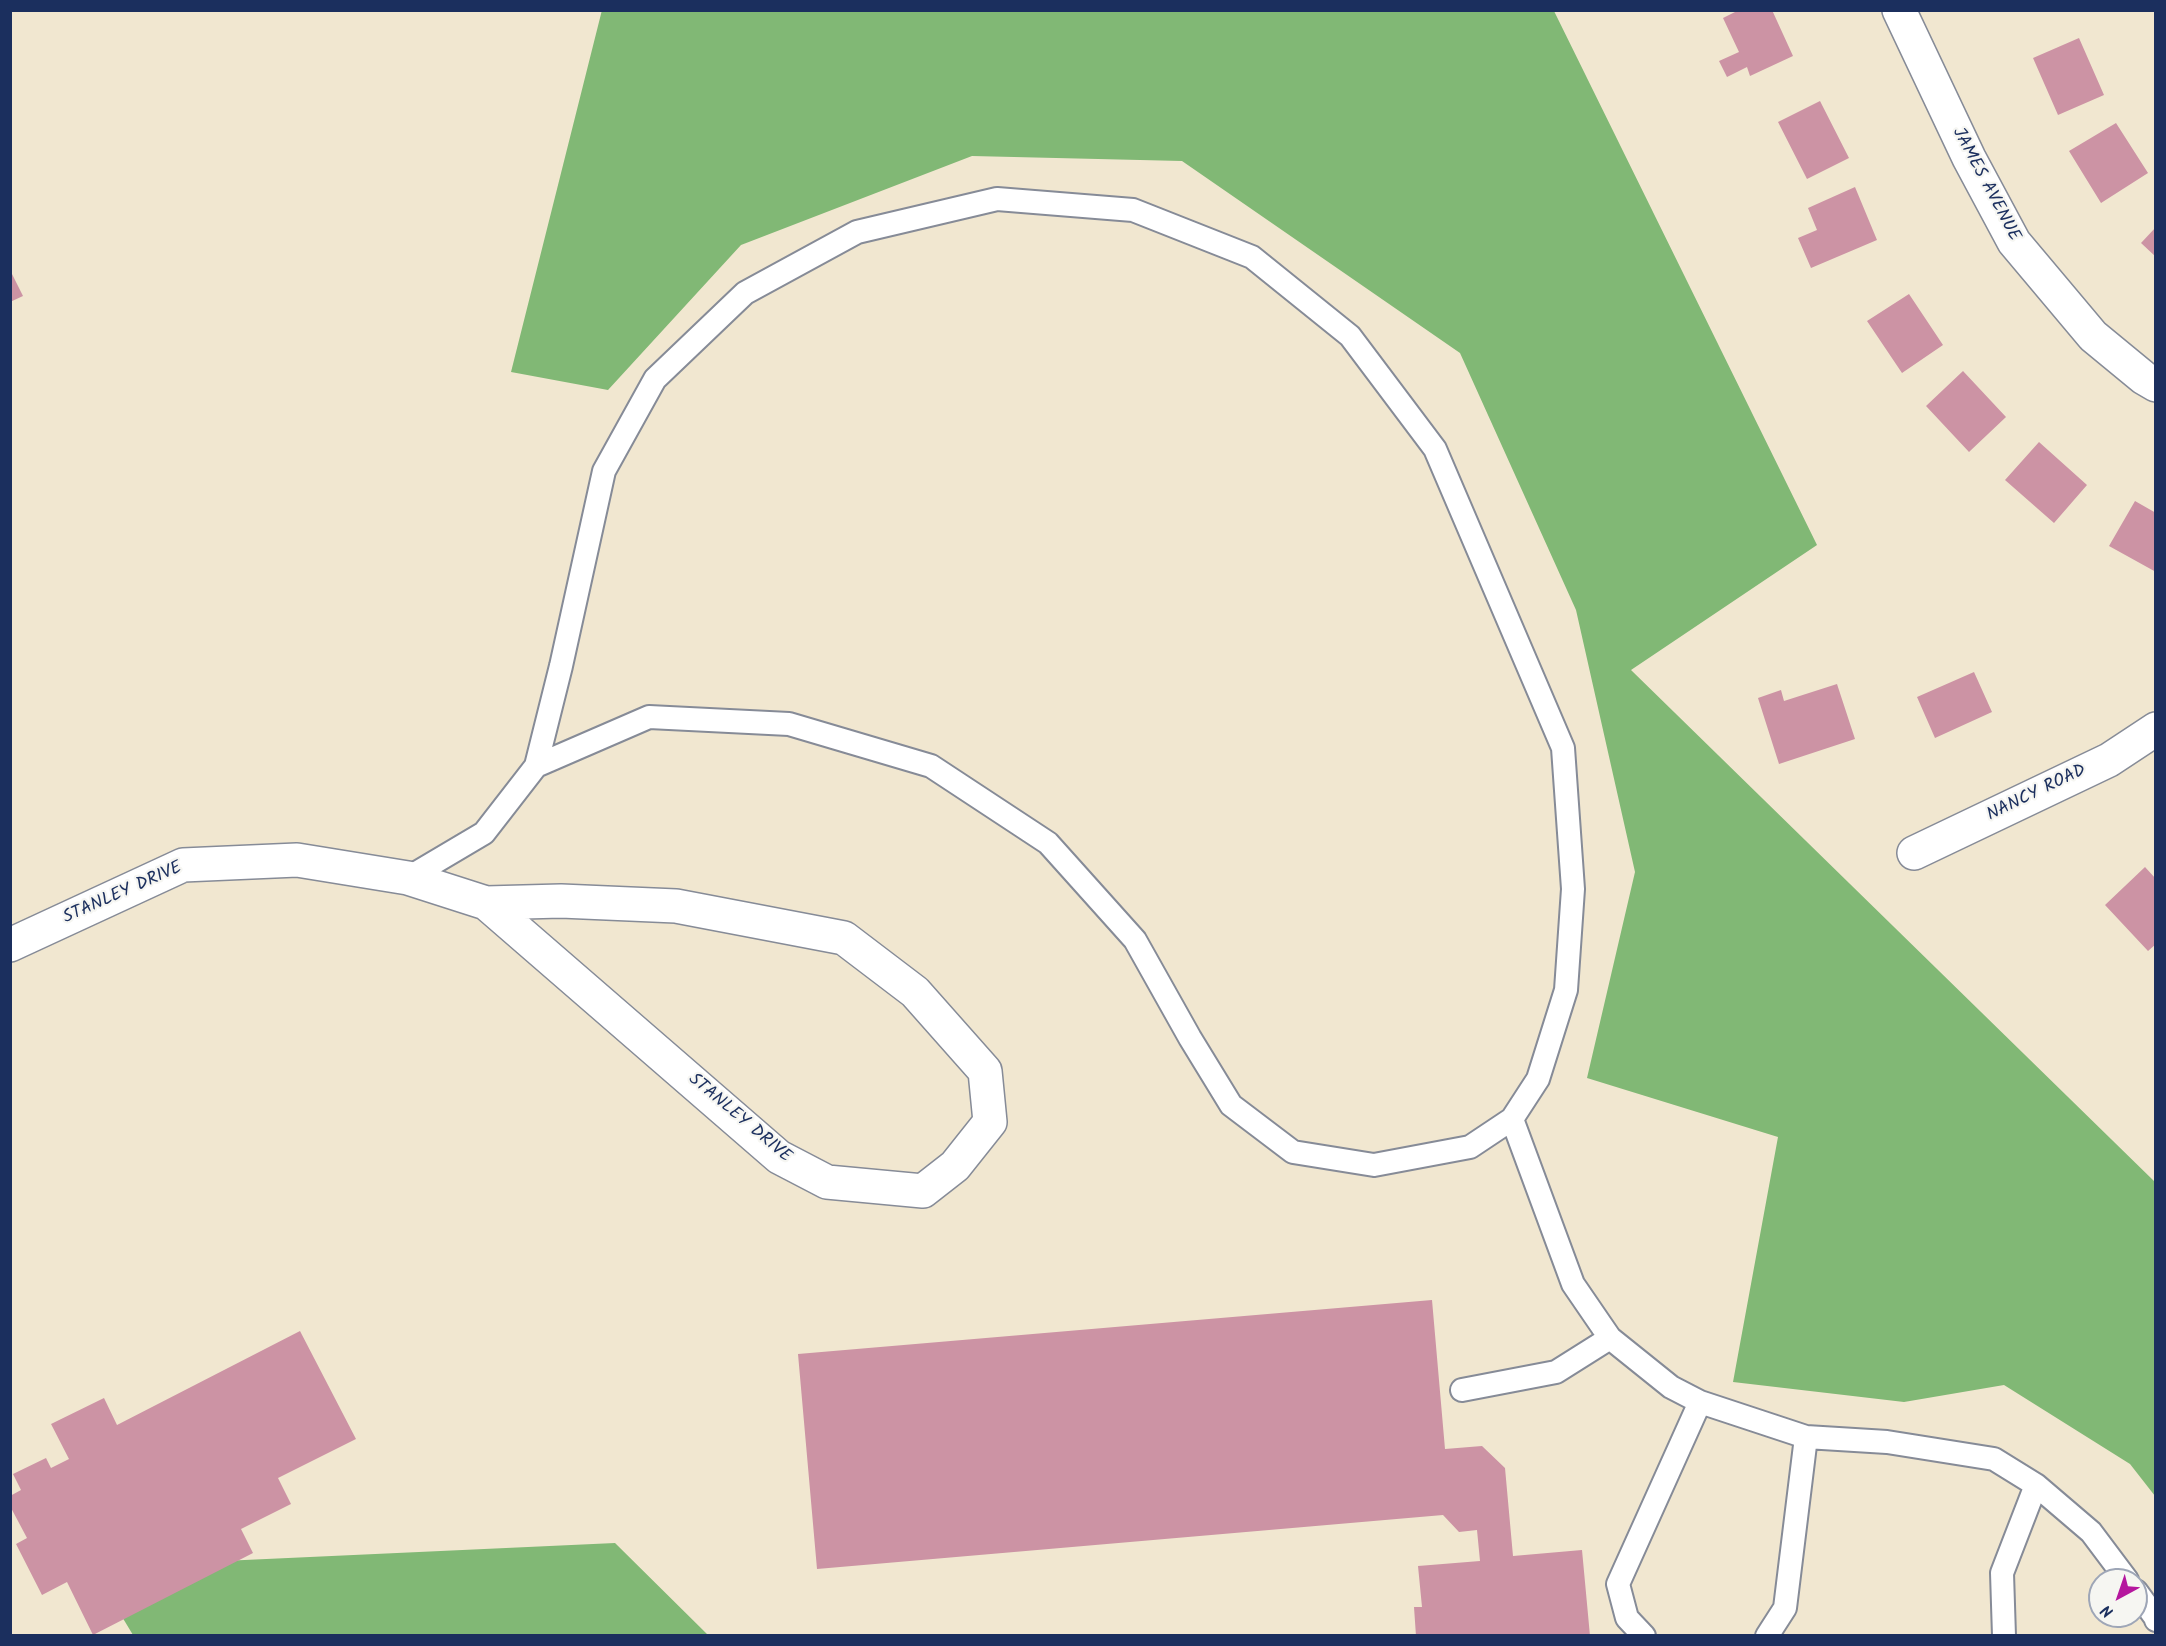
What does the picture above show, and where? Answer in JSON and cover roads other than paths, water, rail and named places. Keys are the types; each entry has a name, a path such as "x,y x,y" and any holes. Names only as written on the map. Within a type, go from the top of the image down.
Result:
{"street":[{"name":"JAMES AVENUE","path":"1899,10 1969,158 2014,242 2093,336 2144,378 2156,385"},
{"name":"NANCY ROAD","path":"1914,853 2109,760 2156,729"},
{"name":"STANLEY DRIVE","path":"10,945 183,865 297,860 408,878 486,903 561,901 676,906 844,938 915,992 985,1071 990,1122 955,1166 923,1191 827,1182 779,1157 486,903"}],"lane":[{"path":"408,878 484,832 536,766 561,666 604,471 655,379 745,293 857,232 997,199 1133,210 1252,257 1350,336 1435,449 1563,748 1573,889 1566,990 1538,1079 1512,1119 1470,1147 1374,1166 1293,1152 1231,1105 1135,940 1048,843 931,766 789,724 649,717 536,766"},
{"path":"1512,1119 1573,1284 1610,1338 1671,1387 1700,1402 1806,1437 1887,1442 1994,1459 2036,1485 2091,1532 2118,1568"},
{"path":"1462,1390 1556,1372 1610,1338"},
{"path":"1644,1635 1627,1618 1618,1584 1700,1402"},
{"path":"1767,1635 1785,1608 1806,1437"},
{"path":"2004,1635 2002,1573 2036,1485"}]}
